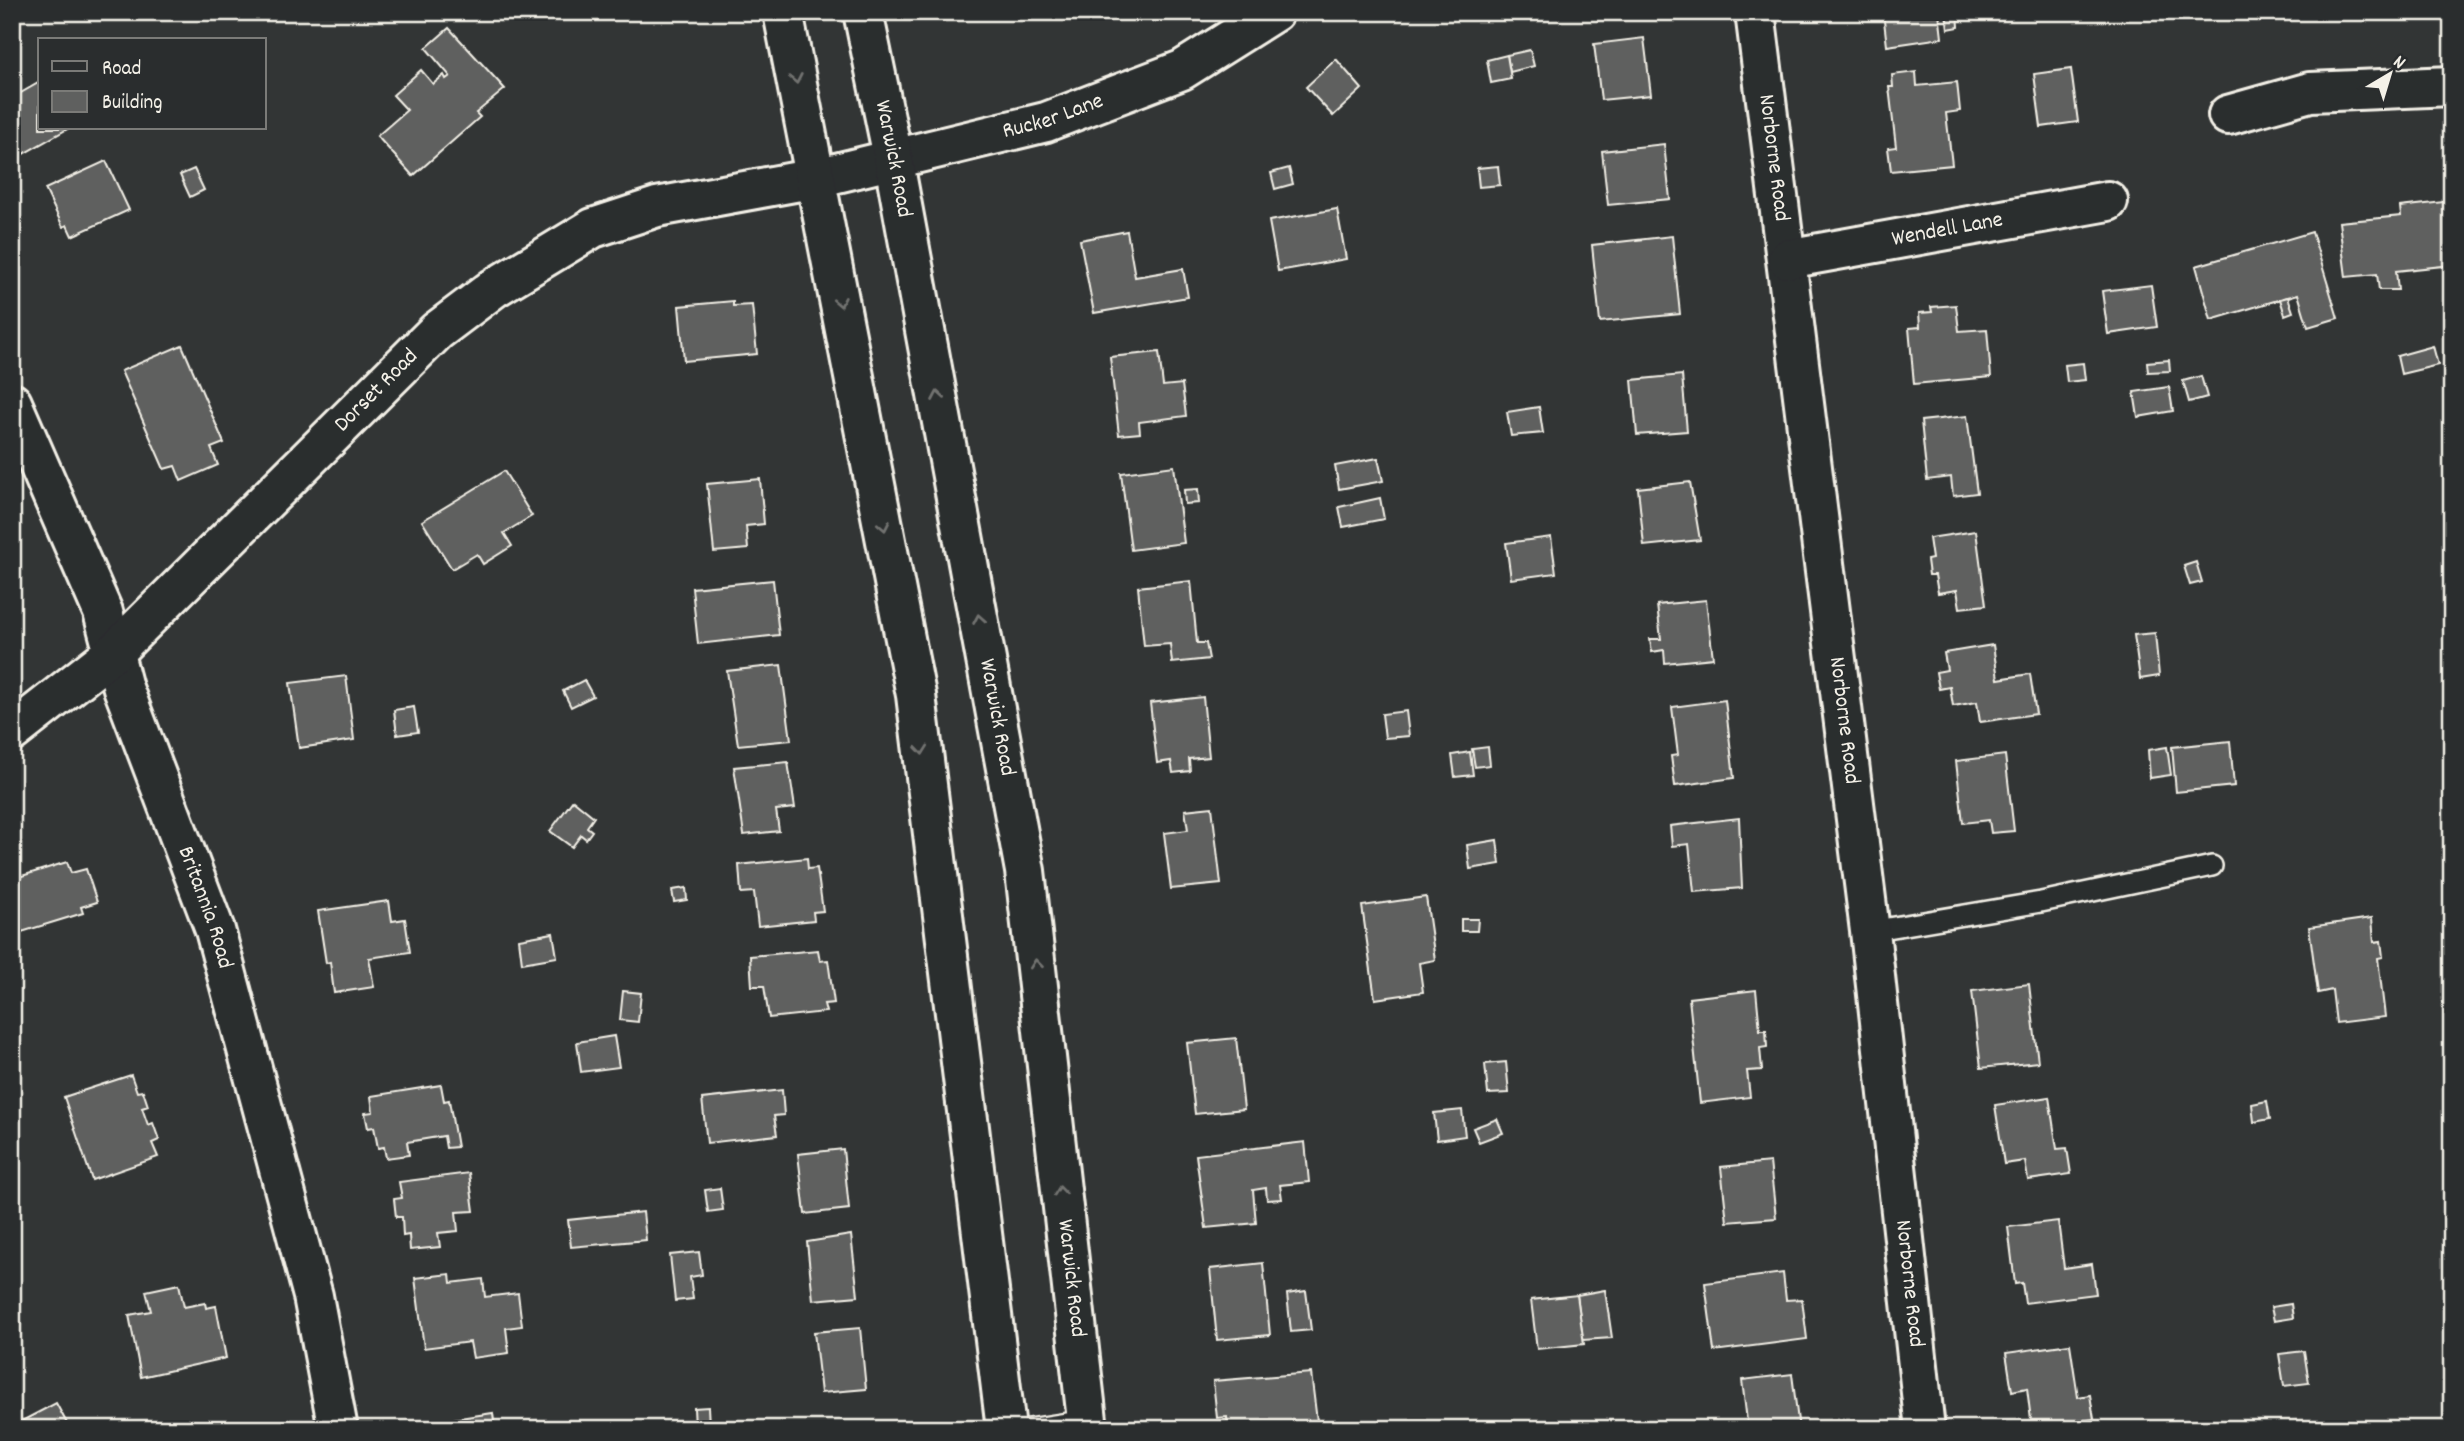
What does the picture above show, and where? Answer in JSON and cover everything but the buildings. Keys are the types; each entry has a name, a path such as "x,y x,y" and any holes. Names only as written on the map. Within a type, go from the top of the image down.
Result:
{"street":[{"path":"783,12 916,695 1006,1429"},
{"name":"Warwick Road","path":"863,12 894,157 1026,871 1087,1424"},
{"name":"Rucker Lane","path":"816,178 1046,122 1182,70 1274,12"},
{"name":"Norborne Road","path":"1755,12 1870,931 1925,1429"},
{"path":"2228,115 2310,92 2452,86"},
{"name":"Dorset Road","path":"12,732 114,652 437,331 494,288 593,228 657,207 816,178"},
{"name":"Wendell Lane","path":"1787,259 2108,201"},
{"name":"Britannia Road","path":"12,403 103,612 123,688 215,930 313,1296 338,1429"}],"lane":[{"path":"1870,931 2041,902 2212,866"},
{"path":"1029,1429 1087,1424"}]}
